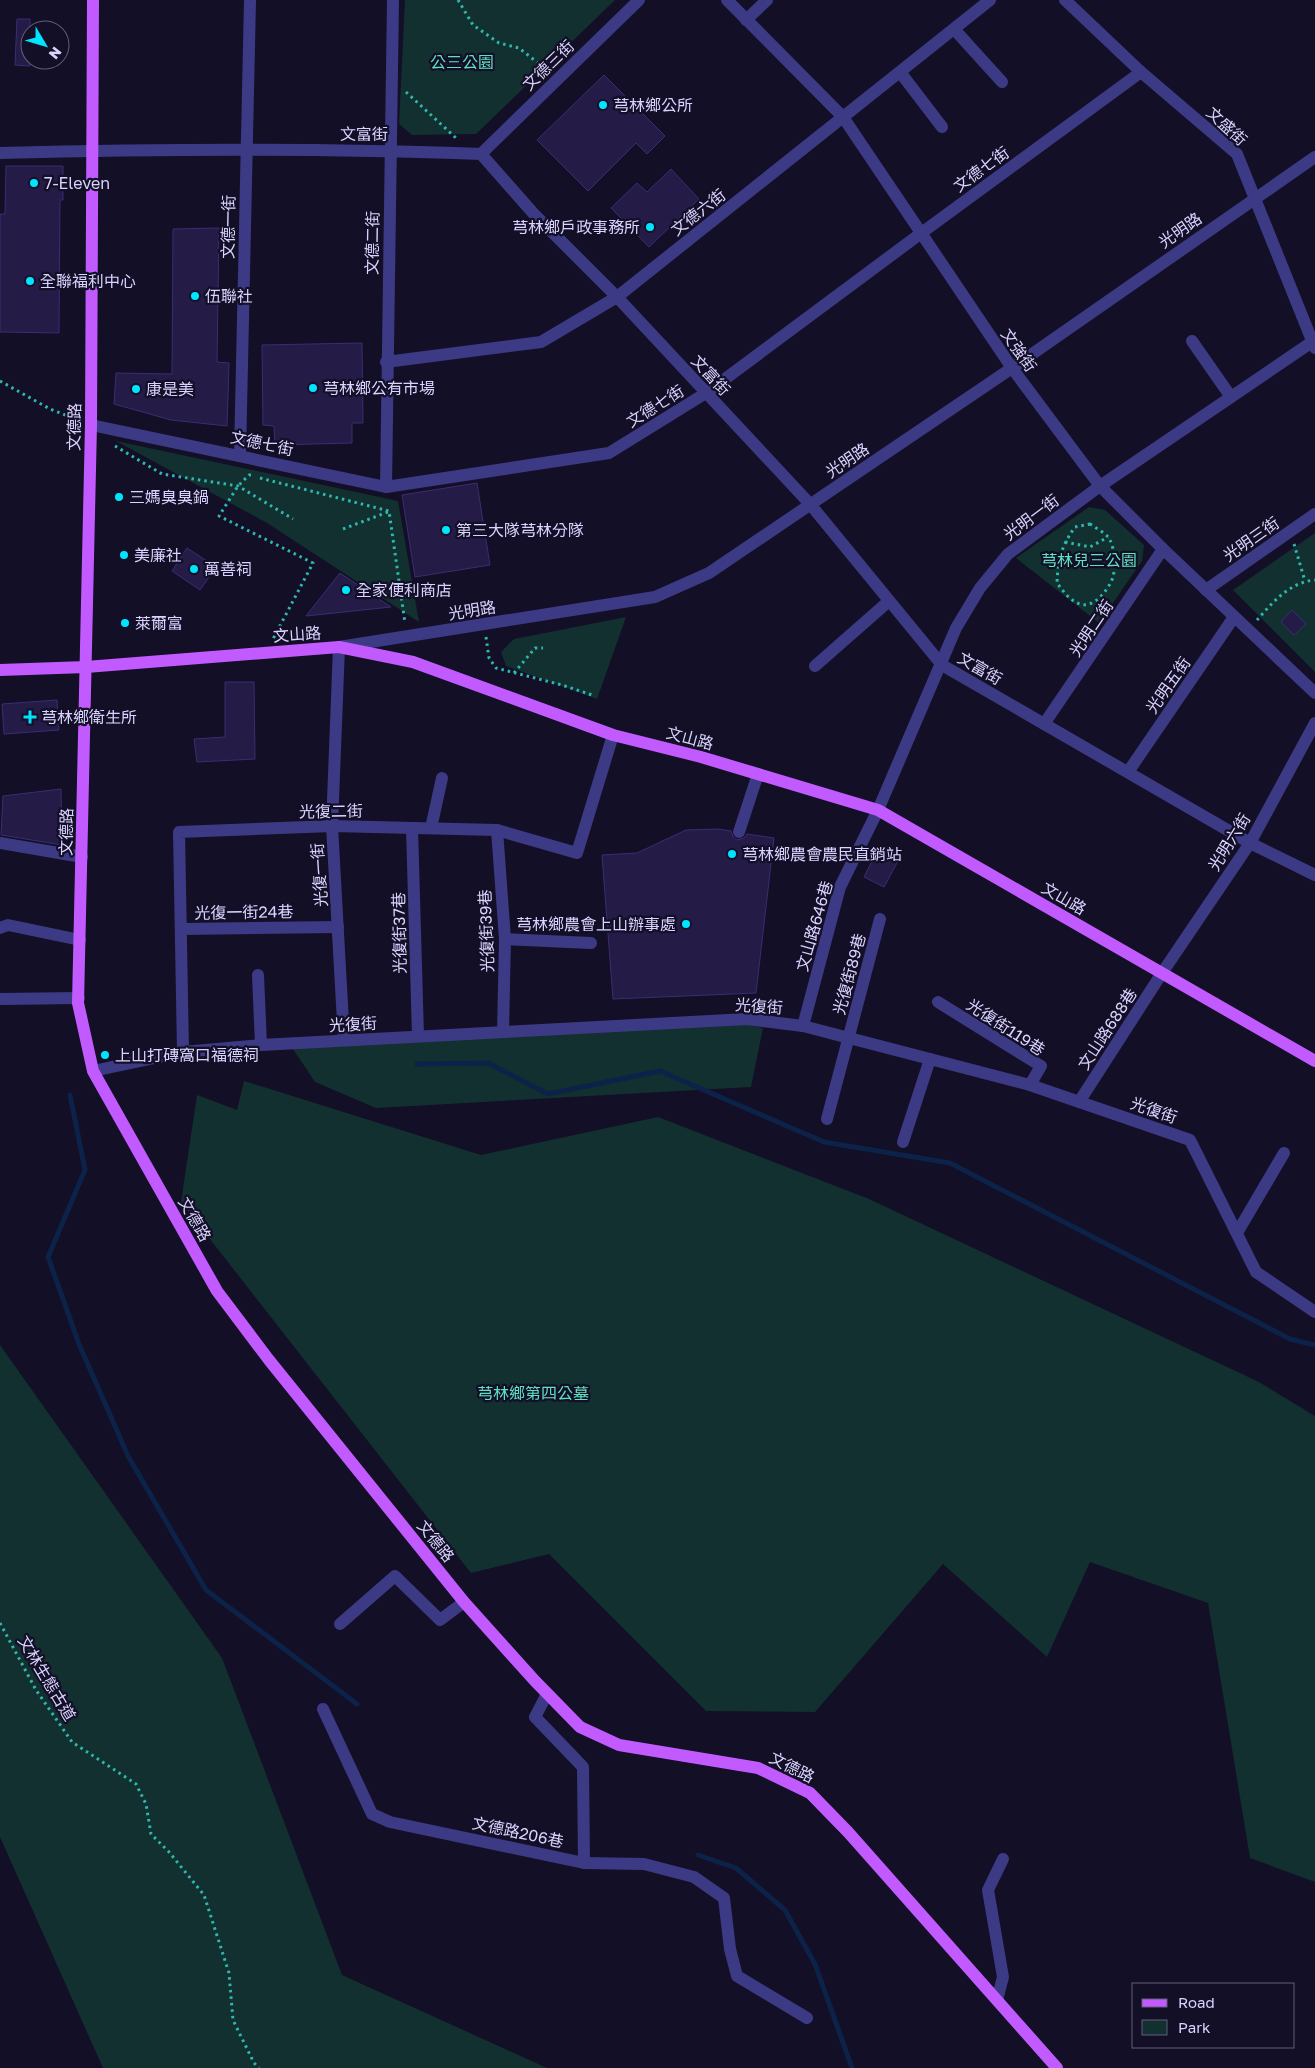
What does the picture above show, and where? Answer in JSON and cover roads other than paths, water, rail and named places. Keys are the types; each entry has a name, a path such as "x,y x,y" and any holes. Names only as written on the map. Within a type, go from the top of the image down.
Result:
{"main road":[{"name":"文德路","path":"94,0 91,425 78,998 93,1071 217,1291 269,1360 464,1602 547,1694 580,1726 619,1745 758,1768 810,1793 848,1832 1057,2068"},
{"name":"文山路","path":"0,670 86,667 339,647 413,662 613,735 701,757 878,810 1315,1061"}],"street":[{"name":"文德一街","path":"240,455 250,0"},
{"name":"文德二街","path":"386,488 386,362 392,0"},
{"name":"文德三街","path":"481,154 638,0"},
{"name":"文強街","path":"727,0 843,117 1012,368 1100,486 1163,549 1315,693"},
{"path":"746,20 767,0"},
{"name":"文德六街","path":"386,362 541,342 617,297 990,0"},
{"name":"文盛街","path":"1065,0 1141,72 1237,154 1314,345"},
{"path":"954,29 1002,82"},
{"path":"900,72 942,127"},
{"name":"文德七街","path":"91,425 240,455 386,488 609,453 706,393 1141,72"},
{"name":"文富街","path":"0,153 389,150 481,154 534,214 617,297 810,504 942,665 1250,843 1315,876"},
{"name":"光明路","path":"339,647 655,597 709,573 1012,368 1315,157"},
{"path":"1192,340 1231,397"},
{"name":"光明一街","path":"878,810 942,665 956,628 975,596 1008,554 1100,486 1231,397 1314,345"},
{"name":"光明三街","path":"1206,590 1315,514"},
{"name":"光明二街","path":"1044,724 1163,549"},
{"path":"815,666 890,601"},
{"name":"光明五街","path":"1128,772 1234,617"},
{"name":"光復一街","path":"339,647 332,826 344,1040"},
{"name":"光明六街","path":"1162,973 1250,843 1315,723"},
{"name":"光復二街","path":"183,1052 179,832 332,826 497,830 577,853 613,735"},
{"path":"739,832 758,774"},
{"path":"431,828 442,778"},
{"name":"文山路646巷","path":"803,1026 840,887 878,810"},
{"name":"光復街37巷","path":"412,828 418,1036"},
{"name":"光復街39巷","path":"497,830 505,939 503,1032"},
{"path":"0,844 82,857"},
{"name":"光復街89巷","path":"827,1119 880,920"},
{"path":"0,928 8,924 80,940"},
{"name":"光復一街24巷","path":"181,929 338,927"},
{"path":"505,939 591,943"},
{"name":"文山路688巷","path":"1080,1102 1162,973"},
{"path":"258,976 261,1045"},
{"path":"0,999 78,998"},
{"name":"光復街119巷","path":"938,1002 1041,1066 1030,1085"},
{"name":"光復街","path":"93,1071 183,1052 261,1045 747,1019 803,1026 1030,1085 1190,1140 1256,1272 1315,1312"},
{"path":"902,1142 930,1059"},
{"path":"1237,1233 1284,1154"},
{"path":"340,1624 395,1576 440,1620 464,1602"},
{"name":"文德路206巷","path":"323,1709 372,1814 390,1822 584,1863 583,1767 535,1717 547,1694"},
{"path":"997,2000 1003,1977 988,1890 1003,1859"},
{"path":"584,1863 644,1864 694,1877 724,1898 730,1949 737,1976 807,2018"}],"waterway":[{"path":"417,1064 488,1063 548,1094 660,1071 824,1142 950,1163 1290,1339 1315,1345"},
{"path":"70,1095 85,1170 48,1257 79,1344 128,1456 206,1590 357,1704"},
{"path":"698,1855 736,1868 785,1910 815,1964 852,2068"}],"place":[{"name":"芎林鄉公所","path":"603,105"},
{"name":"7-Eleven","path":"34,183"},
{"name":"芎林鄉戶政事務所","path":"650,227"},
{"name":"全聯福利中心","path":"30,281"},
{"name":"伍聯社","path":"195,296"},
{"name":"芎林鄉公有市場","path":"313,388"},
{"name":"康是美","path":"136,389"},
{"name":"三媽臭臭鍋","path":"119,497"},
{"name":"第三大隊芎林分隊","path":"446,530"},
{"name":"美廉社","path":"124,555"},
{"name":"萬善祠","path":"194,569"},
{"name":"全家便利商店","path":"346,590"},
{"name":"萊爾富","path":"125,623"},
{"name":"芎林鄉衛生所","path":"30,717"},
{"name":"芎林鄉農會農民直銷站","path":"732,854"},
{"name":"芎林鄉農會上山辦事處","path":"686,924"},
{"name":"上山打磚窩口福德祠","path":"105,1055"}],"park label":[{"name":"公三公園","path":"462,62"},
{"name":"芎林兒三公園","path":"1089,560"},
{"name":"芎林鄉第四公墓","path":"533,1393"}]}
